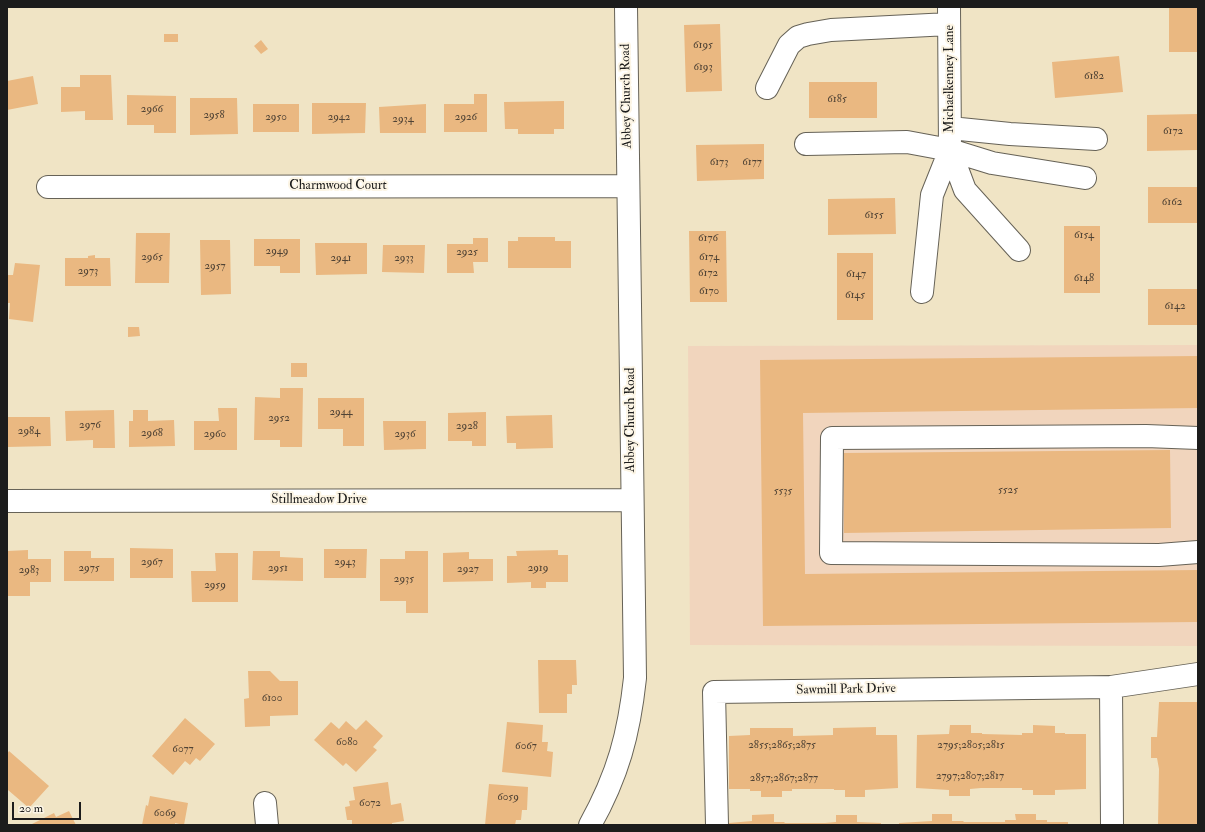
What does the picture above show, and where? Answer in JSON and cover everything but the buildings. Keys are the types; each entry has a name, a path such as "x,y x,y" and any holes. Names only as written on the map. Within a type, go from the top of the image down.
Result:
{"street":[{"name":"Abbey Church Road","path":"590,825 604,800 620,760 632,704 635,678 626,7"},
{"path":"767,88 789,45 798,38 808,34 949,16"},
{"name":"Michaelkenney Lane","path":"949,16 950,150"},
{"path":"950,128 1010,134 1096,139"},
{"path":"806,144 907,142 950,150 992,163 1085,178"},
{"path":"950,150 966,190 1019,250"},
{"path":"922,292 932,195 950,150"},
{"name":"Charmwood Court","path":"48,187 628,186"},
{"path":"1198,438 1146,436 832,438 831,553 1159,555 1198,552"},
{"name":"Stillmeadow Drive","path":"7,501 632,500"},
{"name":"Sawmill Park Drive","path":"717,825 714,692 1111,687 1198,674"},
{"path":"1111,687 1112,825"},
{"path":"265,803 267,825"}],"shaded area":[{"path":"1198,345 1198,646 690,645 688,346"}]}
